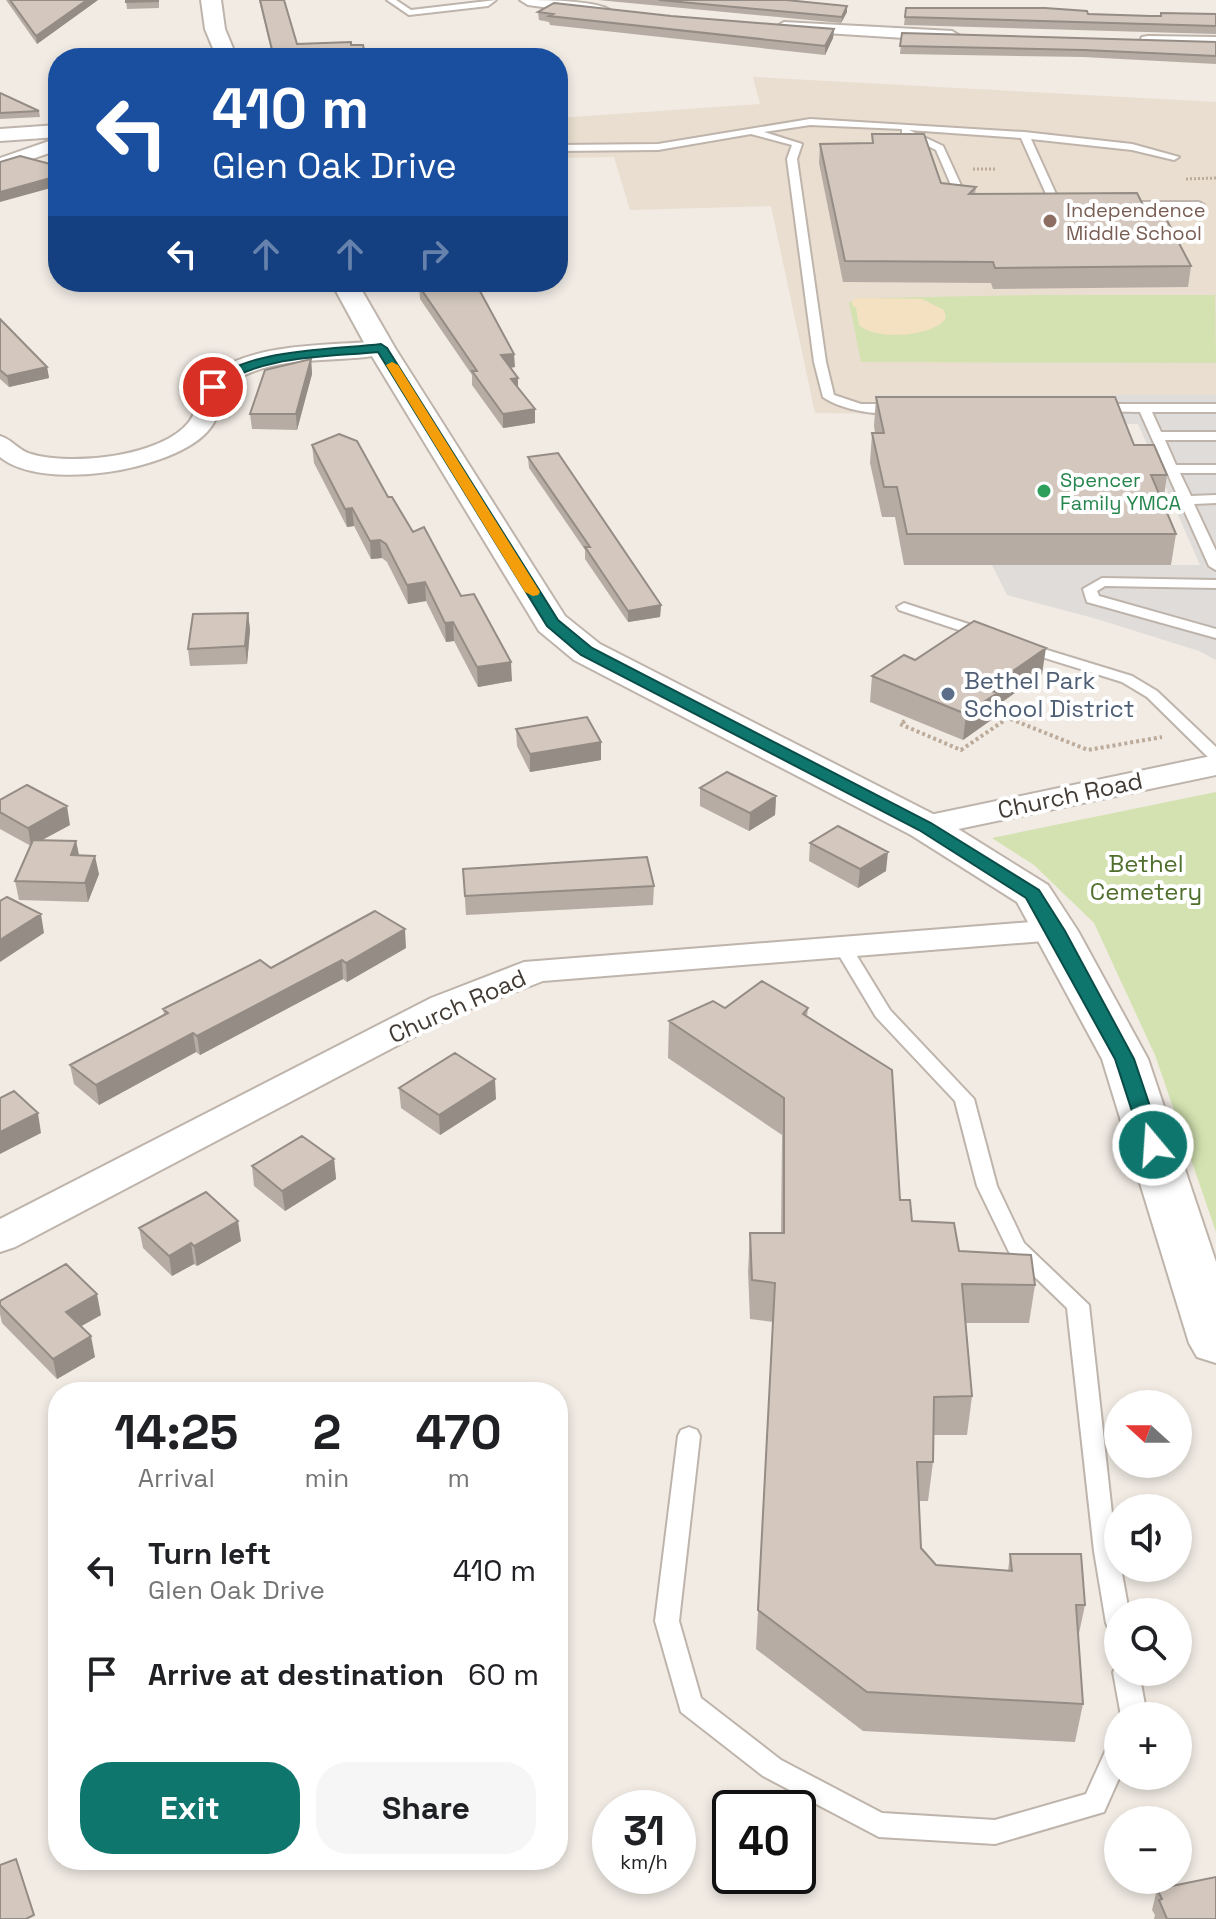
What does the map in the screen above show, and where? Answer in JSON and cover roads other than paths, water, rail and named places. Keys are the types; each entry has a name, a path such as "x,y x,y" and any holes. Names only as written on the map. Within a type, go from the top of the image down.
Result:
{"street":[{"path":"211,0 215,29 223,48"},
{"path":"528,0 621,12"},
{"path":"767,26 965,36"},
{"path":"1138,40 1216,42"},
{"path":"0,135 48,132"},
{"path":"0,164 48,147"},
{"path":"350,292 381,348 552,623 587,652 925,826 1033,894 1125,1059 1204,1260 1216,1343"},
{"path":"0,444 16,458 46,464 82,466 126,461 158,452 185,439 201,424 206,400 225,375 267,360 381,348"},
{"name":"Church Road","path":"925,826 1216,765"},
{"name":"Church Road","path":"0,1237 444,1006 537,970 1056,931"}],"lane":[{"path":"391,0 409,13 488,4 492,0"},
{"path":"568,148 658,147 810,122 1024,135 1132,147 1174,157"},
{"path":"887,126 918,135 940,148 960,194 988,203"},
{"path":"749,131 797,144 792,159 820,362 829,397 860,408 907,408"},
{"path":"1024,135 1056,205"},
{"path":"1040,205 1069,205"},
{"path":"1106,205 1199,205"},
{"path":"1081,408 1216,408"},
{"path":"1144,408 1216,566"},
{"path":"1157,436 1216,436"},
{"path":"1172,469 1216,469"},
{"path":"1186,500 1216,499"},
{"path":"1201,531 1216,531"},
{"path":"1216,584 1102,582 1090,589 1092,599 1216,634"},
{"path":"904,607 1127,679 1152,694 1216,756"},
{"path":"843,947 883,1013 964,1099 987,1186 1016,1247 1078,1305 1114,1598"},
{"path":"689,1436 667,1621 690,1704 772,1768 879,1825 995,1832 1095,1803 1104,1783"}],"place":[{"name":"Independence Middle School","path":"1050,221"},
{"name":"Spencer Family YMCA","path":"1044,491"},
{"name":"Bethel Park School District","path":"948,694"}],"park label":[{"name":"Bethel Cemetery","path":"1146,877"}]}
